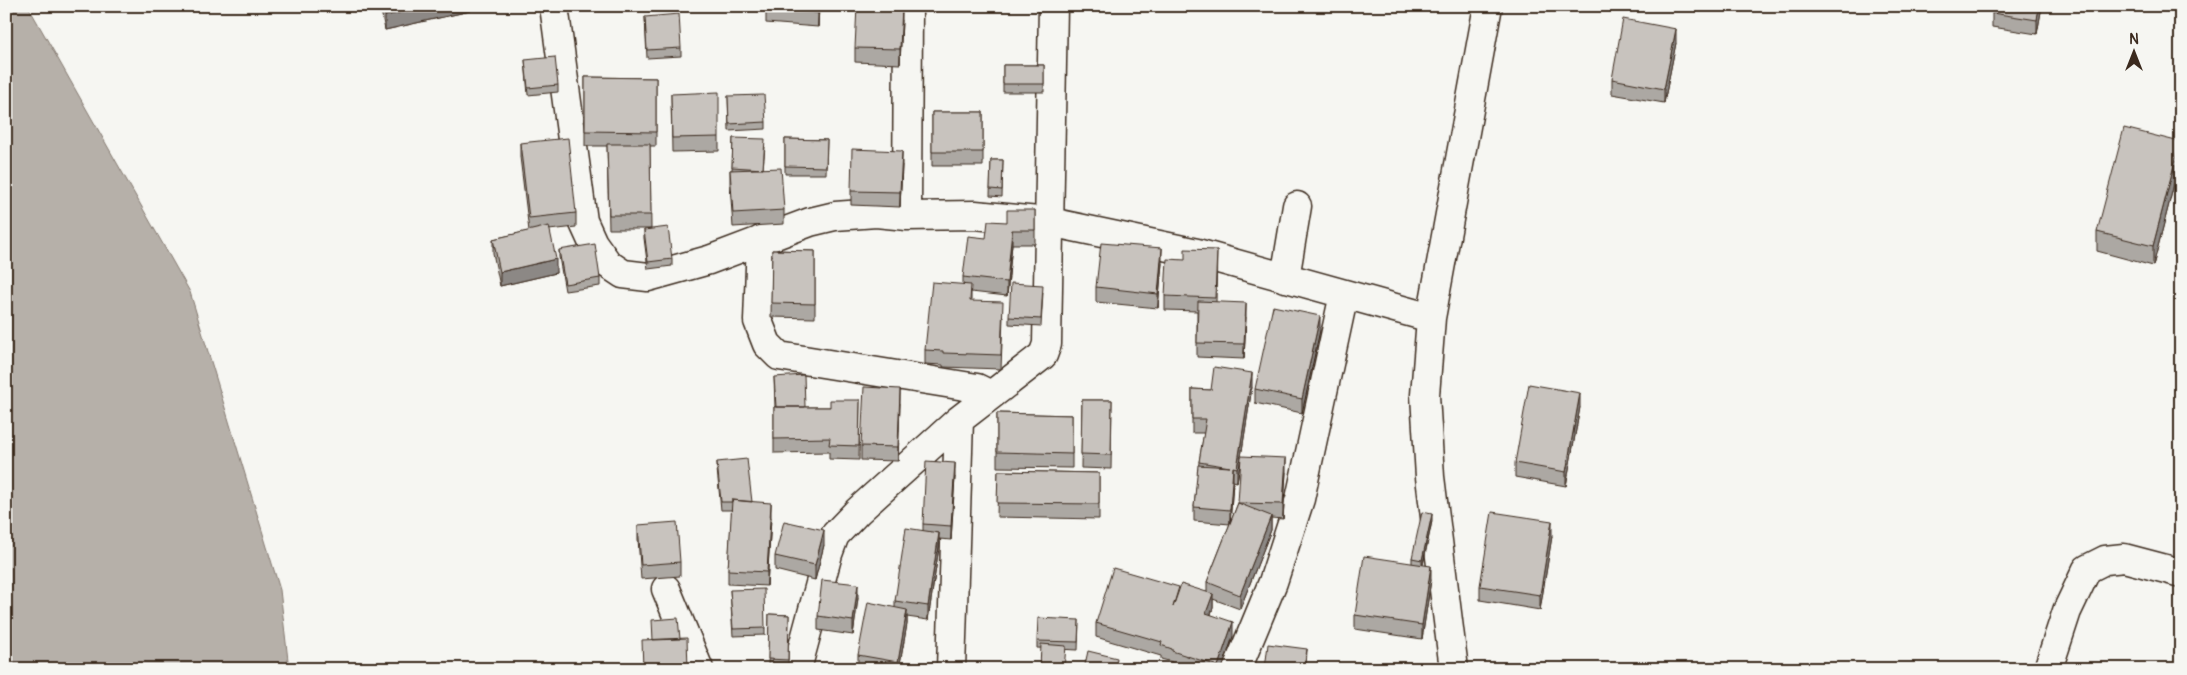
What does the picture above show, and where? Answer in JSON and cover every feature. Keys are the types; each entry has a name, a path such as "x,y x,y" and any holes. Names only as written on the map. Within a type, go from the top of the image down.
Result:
{"street":[{"path":"554,6 583,221 593,243 608,264 623,274 648,277 709,260 810,222 836,216 876,213 907,216 975,215 1050,222 1196,253 1431,318"},
{"path":"907,216 908,6"},
{"path":"797,669 828,554 836,535 858,511 959,420 1043,355 1047,344 1053,6"},
{"path":"1454,669 1429,468 1425,395 1431,318 1488,6"},
{"path":"1285,278 1297,206"},
{"path":"761,240 758,321 767,344 779,356 977,388 991,395"},
{"path":"1237,669 1273,582 1300,499 1344,294"},
{"path":"951,669 959,420"},
{"path":"2048,669 2067,611 2088,569 2105,560 2124,558 2181,573"},
{"path":"666,589 699,669"}],"shaded area":[{"path":"6,6 28,6 190,292 280,590 289,669 6,669"}],"building":[{"path":"383,6 429,6 385,16"},
{"path":"766,6 819,6 818,13 766,9"},
{"path":"857,6 902,6 900,49 855,48"},
{"path":"1993,6 2039,6 2037,20 1992,13"},
{"path":"679,14 681,48 647,50 645,17"},
{"path":"1623,19 1676,29 1664,89 1612,79"},
{"path":"555,57 558,85 528,88 525,60"},
{"path":"1003,65 1044,65 1044,84 1003,84"},
{"path":"585,77 656,78 656,132 585,131"},
{"path":"719,92 719,137 672,138 671,94"},
{"path":"764,95 766,122 729,124 728,96"},
{"path":"932,112 983,112 983,152 932,152"},
{"path":"2124,128 2180,142 2153,246 2097,232"},
{"path":"568,138 576,213 529,218 520,143"},
{"path":"733,138 765,139 763,169 732,167"},
{"path":"785,139 827,140 826,167 785,166"},
{"path":"607,144 650,144 651,215 609,215"},
{"path":"852,149 902,151 900,192 851,191"},
{"path":"991,160 1003,160 1002,190 990,189"},
{"path":"781,168 784,210 733,213 730,170"},
{"path":"1007,210 1035,210 1035,230 1012,230 1007,282 963,277 968,236 986,238 988,221 1007,222"},
{"path":"549,226 556,259 500,272 493,239"},
{"path":"668,227 672,259 648,262 644,230"},
{"path":"1101,243 1162,248 1158,294 1096,287"},
{"path":"595,244 600,278 565,284 559,250"},
{"path":"1185,249 1217,250 1215,298 1165,296 1167,259 1185,260"},
{"path":"772,250 815,251 815,304 771,303"},
{"path":"932,282 971,285 970,301 1003,302 1001,355 943,353 943,351 925,350"},
{"path":"1011,283 1043,285 1041,319 1009,317"},
{"path":"1198,301 1246,303 1244,344 1197,343"},
{"path":"1273,306 1320,316 1302,399 1255,389"},
{"path":"1214,367 1252,373 1237,468 1233,467 1230,510 1194,507 1198,465 1230,467 1199,462 1206,419 1192,419 1192,389 1211,390"},
{"path":"804,375 805,407 776,407 774,377"},
{"path":"1529,384 1580,393 1566,472 1515,463"},
{"path":"864,387 900,389 898,447 861,446"},
{"path":"830,400 860,400 859,446 829,445 830,438 774,439 774,407 830,407"},
{"path":"1082,400 1112,400 1111,455 1081,454"},
{"path":"997,413 1072,415 1072,454 997,452"},
{"path":"1241,456 1286,458 1283,504 1238,503"},
{"path":"747,459 752,502 732,500 732,502 721,502 717,462"},
{"path":"926,461 955,463 951,526 923,524"},
{"path":"998,471 1099,473 1099,504 997,503"},
{"path":"732,500 771,503 767,572 728,570"},
{"path":"1238,503 1271,516 1240,595 1207,582"},
{"path":"1422,512 1432,514 1422,560 1412,558"},
{"path":"1492,512 1552,521 1540,595 1480,586"},
{"path":"784,521 824,530 815,565 775,556"},
{"path":"677,522 680,562 641,565 638,525"},
{"path":"906,528 939,533 928,606 895,601"},
{"path":"1364,556 1431,566 1422,625 1355,615"},
{"path":"1113,568 1179,587 1173,607 1181,584 1213,594 1206,613 1233,622 1218,666 1172,651 1172,649 1161,645 1162,642 1096,623"},
{"path":"822,580 858,584 853,621 818,616"},
{"path":"764,589 765,628 733,629 730,590"},
{"path":"868,602 907,610 898,662 858,655"},
{"path":"769,614 789,615 788,660 768,659"},
{"path":"678,618 680,639 653,640 652,620"},
{"path":"1038,618 1079,620 1078,642 1037,641"},
{"path":"687,638 688,669 643,669 642,640"},
{"path":"1041,644 1066,646 1064,669 1040,669"},
{"path":"1268,644 1307,649 1304,669 1265,669"},
{"path":"1088,651 1117,658 1115,669 1084,669"}]}
